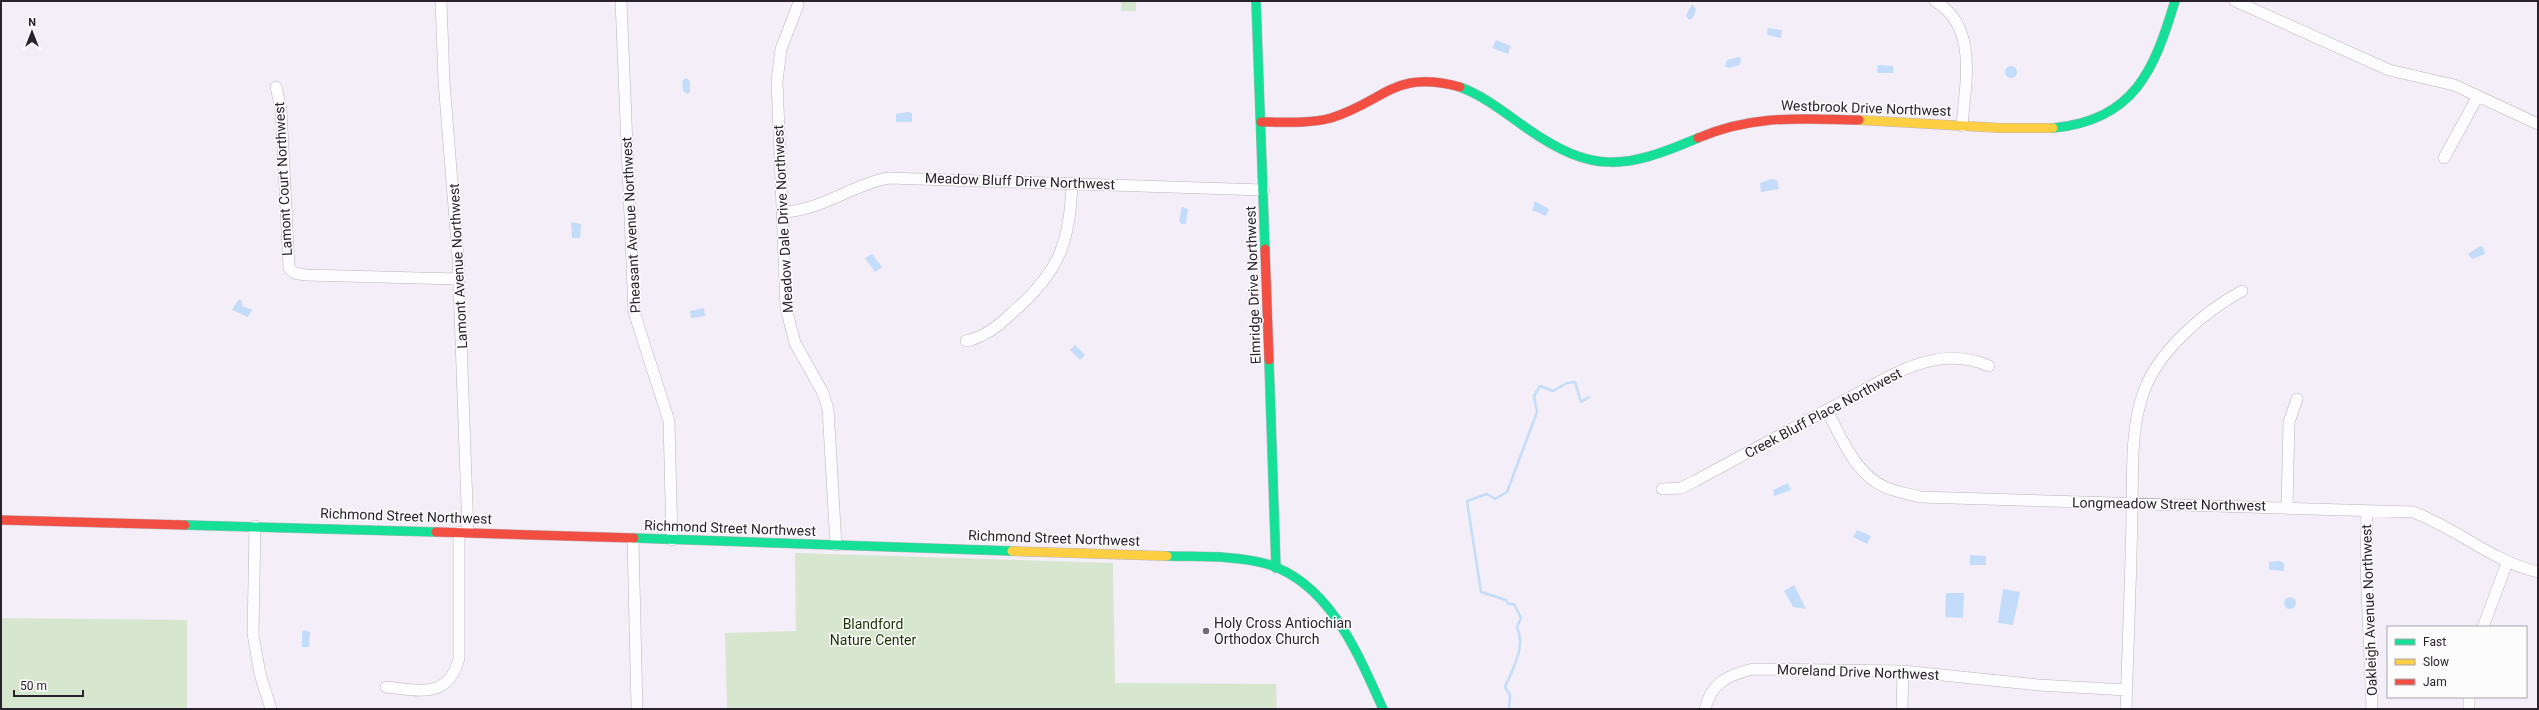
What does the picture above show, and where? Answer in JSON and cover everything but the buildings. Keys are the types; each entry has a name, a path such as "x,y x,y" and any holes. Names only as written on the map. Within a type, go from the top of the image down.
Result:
{"street":[{"name":"Lamont Avenue Northwest","path":"386,687 436,689 448,682 456,672 459,658 464,532 458,279 456,212 445,89 441,1"},
{"name":"Pheasant Avenue Northwest","path":"621,1 634,312 669,421 672,540"},
{"name":"Elmridge Drive Northwest","path":"1256,1 1264,190 1276,568"},
{"path":"1935,1 1947,10 1958,26 1965,42 1966,61 1962,126"},
{"name":"Westbrook Drive Northwest","path":"1261,122 1316,121 1330,118 1389,88 1416,82 1442,82 1467,89 1562,152 1585,159 1615,164 1661,155 1721,129 1778,118 2041,130 2082,123 2106,113 2133,92 2146,77 2159,52 2175,1"},
{"path":"2235,1 2389,70 2454,85 2538,124"},
{"name":"Meadow Dale Drive Northwest","path":"798,5 781,49 778,71 787,317 795,344 823,393 830,420 836,546"},
{"name":"Lamont Court Northwest","path":"276,87 281,109 289,268 294,273 305,275 458,279"},
{"path":"2444,158 2478,96"},
{"name":"Meadow Bluff Drive Northwest","path":"782,212 818,206 865,183 888,178 1072,182 1264,190"},
{"path":"966,341 976,339 994,329 1032,296 1052,271 1065,242 1070,218 1072,182"},
{"path":"2126,709 2132,504 2135,431 2138,411 2146,385 2162,359 2192,327 2216,306 2242,291"},
{"name":"Creek Bluff Place Northwest","path":"1662,489 1681,488 1898,372 1926,362 1952,358 1967,358 1989,366"},
{"path":"2287,507 2289,422 2297,399"},
{"name":"Longmeadow Street Northwest","path":"1827,411 1853,459 1873,480 1888,488 1920,497 2399,511 2424,516 2450,528 2473,545 2507,563 2538,572"},
{"name":"Oakleigh Avenue Northwest","path":"2367,511 2366,565 2372,709"},
{"name":"Richmond Street Northwest","path":"1,520 464,532 633,540 1189,557 1247,562 1276,568 1296,580 1317,597 1343,628 1383,709"},
{"path":"255,526 253,634 260,674 271,709"},
{"path":"633,540 637,709"},
{"path":"2483,626 2507,563"},
{"name":"Moreland Drive Northwest","path":"1704,709 1708,696 1718,683 1732,674 1752,669 1902,671 2038,685 2126,690"},
{"path":"1902,671 1902,709"},
{"path":"2469,698 2469,709"}],"green space":[{"path":"1121,1 1136,1 1136,11 1121,11"},
{"name":"Blandford Nature Center","path":"795,553 1113,563 1115,683 1276,684 1277,709 727,709 725,633 796,631"},
{"path":"1,618 187,620 187,709 1,709"}],"water":[{"path":"1692,4 1696,9 1693,18 1689,20 1686,15"},
{"path":"1768,28 1782,30 1781,38 1767,35"},
{"path":"1496,40 1511,46 1508,54 1492,48"},
{"path":"1739,57 1741,58 1740,65 1728,68 1725,66 1727,60"},
{"path":"1878,65 1893,66 1894,73 1877,73"},
{"path":"2009,66 2013,66 2017,72 2013,78 2009,78 2005,74 2005,70"},
{"path":"686,78 690,81 690,92 687,94 683,91 682,81"},
{"path":"907,112 912,113 912,122 896,122 896,114"},
{"path":"1771,179 1777,180 1779,189 1761,192 1760,183"},
{"path":"1535,201 1549,209 1546,216 1532,210"},
{"path":"1182,207 1188,209 1186,224 1181,224 1179,221"},
{"path":"571,222 581,224 580,238 572,238"},
{"path":"2480,246 2483,247 2485,254 2472,259 2468,254"},
{"path":"872,254 882,267 875,272 865,258"},
{"path":"239,299 242,301 242,306 252,310 248,317 232,310"},
{"path":"704,308 705,316 691,318 690,311"},
{"path":"1075,345 1085,355 1080,360 1070,350"},
{"path":"1788,483 1791,490 1774,496 1773,490"},
{"path":"1857,530 1871,536 1867,544 1853,537"},
{"path":"1970,555 1986,556 1986,565 1970,565"},
{"path":"2279,561 2284,563 2284,571 2269,570 2269,562"},
{"path":"1794,585 1806,609 1793,607 1784,591"},
{"path":"2003,589 2020,592 2013,625 1998,623"},
{"path":"1946,593 1964,593 1963,618 1945,617"},
{"path":"2290,597 2294,599 2296,603 2294,607 2290,609 2286,607 2284,603 2286,599"},
{"path":"304,630 310,632 309,647 302,647 302,632"}],"waterway":[{"path":"1509,709 1510,695 1505,687 1515,665 1519,650 1520,642 1517,627 1521,618 1514,604 1508,604 1506,600 1481,592 1467,501 1487,494 1495,499 1507,492 1537,412 1534,396 1540,386 1553,391 1567,383 1575,382 1581,402 1589,397"}],"traffic: fast":[{"path":"1256,1 1265,249"},
{"path":"2053,128 2081,123 2104,114 2122,102 2137,87 2149,69 2159,49 2175,1"},
{"path":"1460,87 1502,110 1549,143 1590,160 1610,162 1629,161 1650,156 1698,138"},
{"path":"1269,360 1276,568"},
{"path":"185,525 436,532"},
{"path":"634,538 1012,551"},
{"path":"1167,556 1243,559 1267,564 1289,573 1308,587 1325,604 1339,623 1352,644 1383,709"}],"traffic: slow":[{"path":"1859,120 2001,128 2053,128"},
{"path":"1012,551 1167,556"}],"traffic: jam":[{"path":"1261,122 1305,122 1331,118 1350,111 1391,89 1404,84 1437,82 1460,87"},
{"path":"1698,138 1718,130 1758,121 1797,119 1859,120"},
{"path":"1265,249 1269,360"},
{"path":"1,520 185,525"},
{"path":"436,532 634,538"}],"place":[{"name":"Holy Cross Antiochian Orthodox Church","path":"1206,631"}]}
